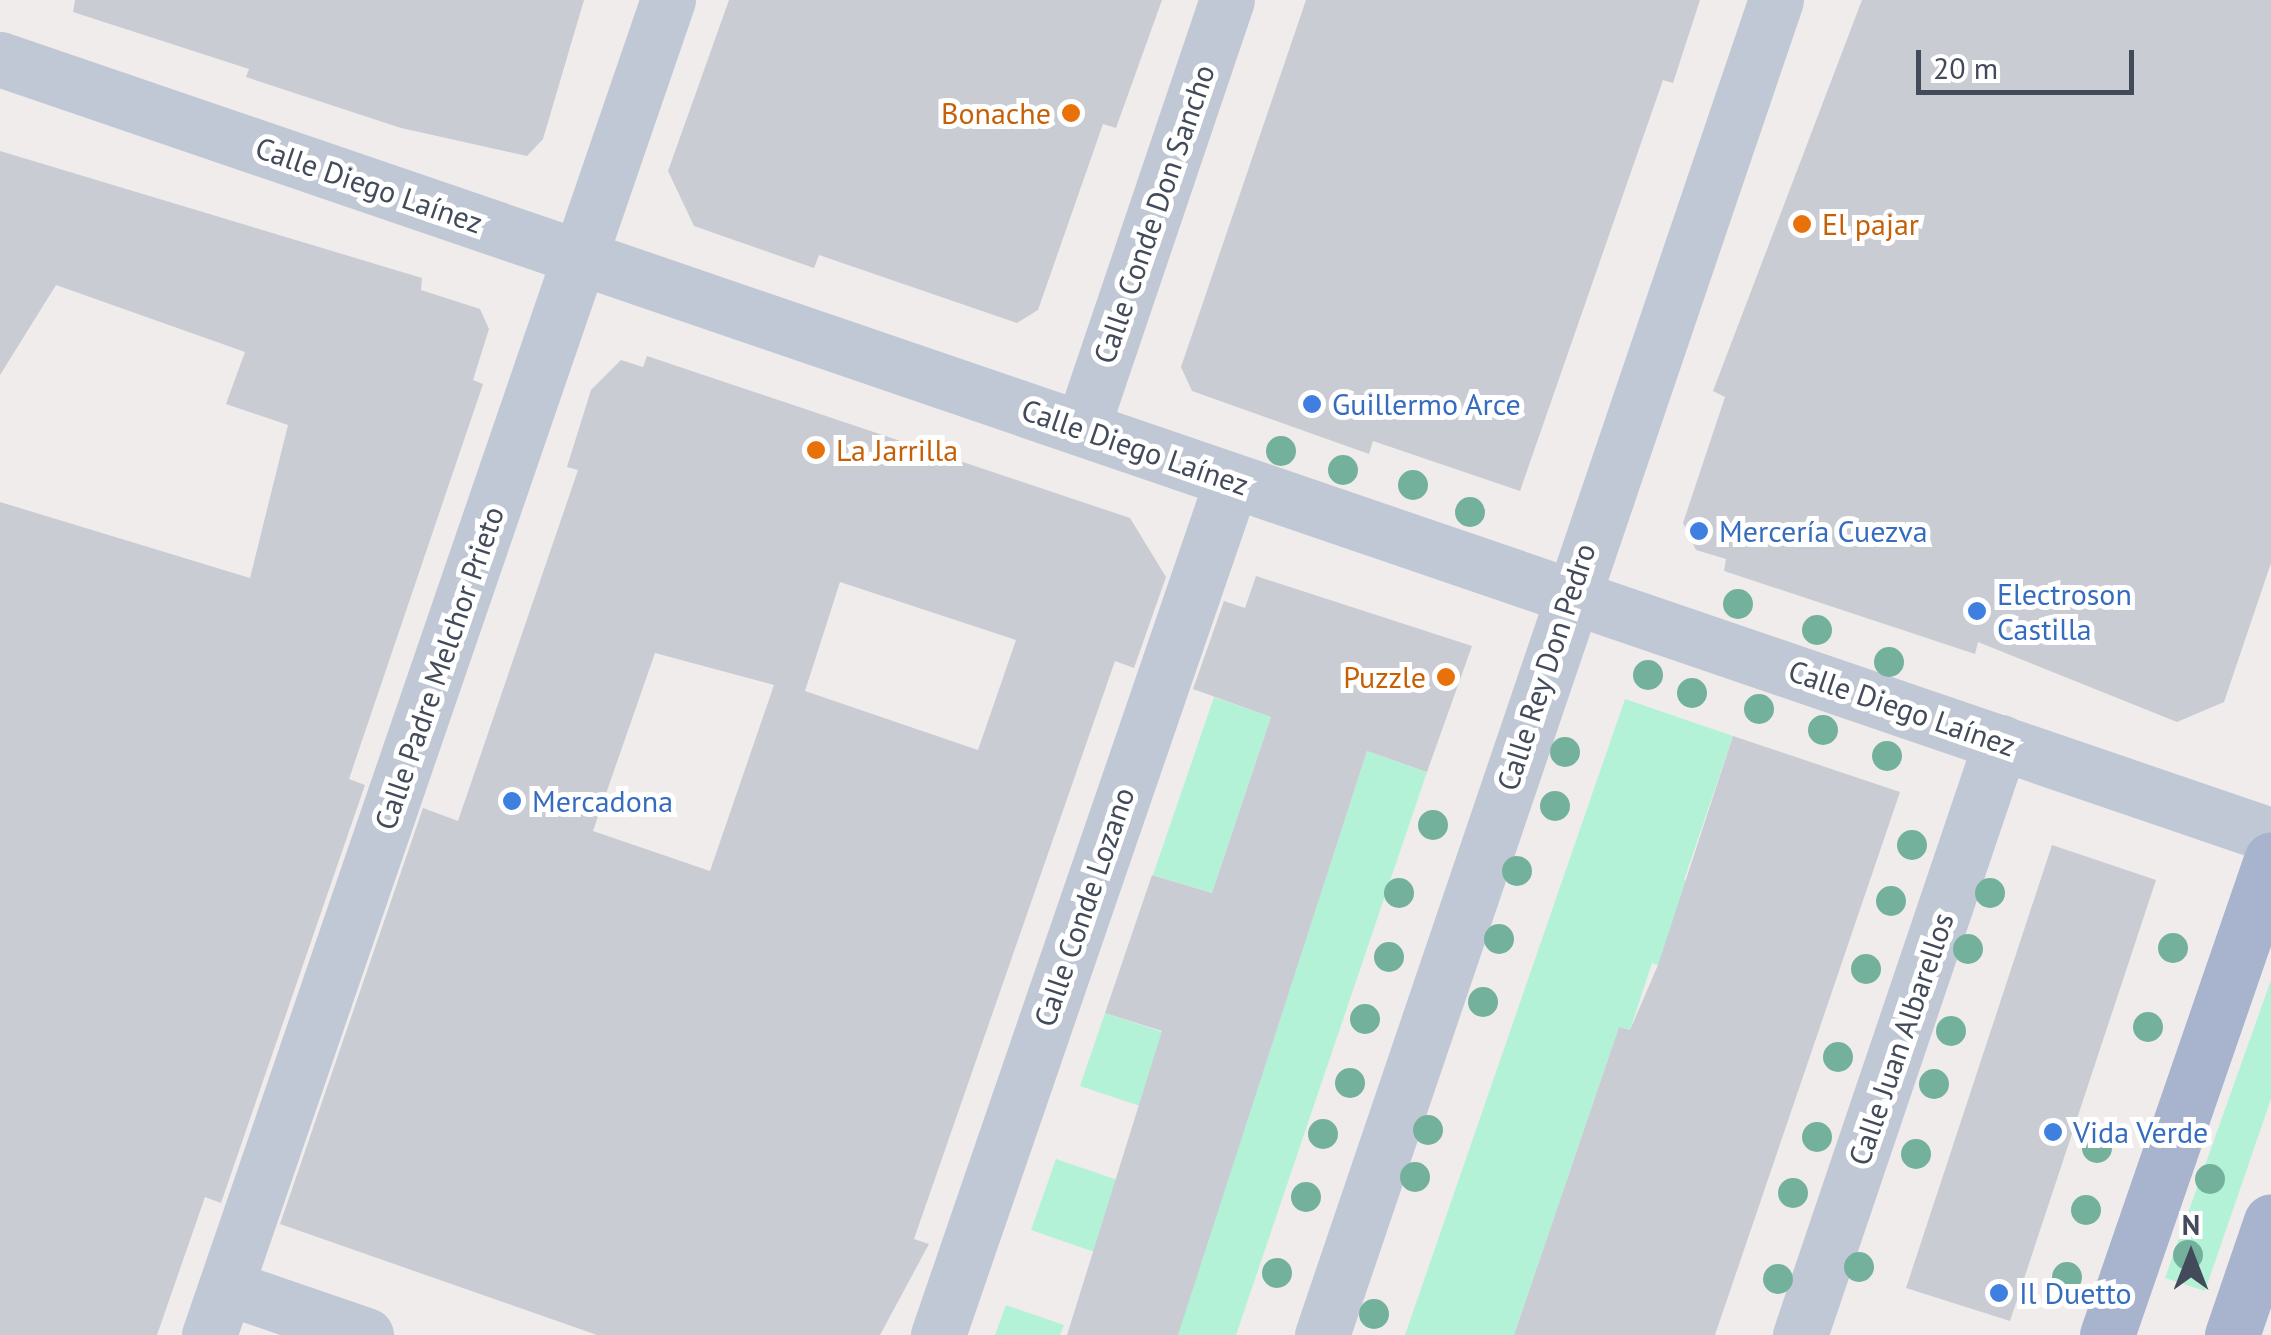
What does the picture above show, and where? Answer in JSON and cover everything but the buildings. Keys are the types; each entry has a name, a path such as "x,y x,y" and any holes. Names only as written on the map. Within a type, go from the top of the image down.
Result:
{"main road":[{"path":"2107,1335 2271,860"},
{"path":"2232,1335 2271,1221"}],"street":[{"name":"Calle Padre Melchor Prieto","path":"218,1311 668,0"},
{"name":"Calle Conde Don Sancho","path":"1082,428 1226,0"},
{"name":"Calle Rey Don Pedro","path":"1322,1335 1776,0"},
{"name":"Calle Diego Laínez","path":"0,59 2271,835"},
{"name":"Calle Conde Lozano","path":"938,1335 1232,480"},
{"name":"Calle Juan Albarellos","path":"1808,1333 2001,742"},
{"path":"218,1311 366,1335"}],"green space":[{"path":"1214,697 1271,717 1212,893 1153,875"},
{"path":"1625,699 1733,736 1684,880 1700,887 1672,970 1652,963 1630,1030 1619,1027 1514,1335 1405,1335"},
{"path":"1367,751 1427,772 1236,1335 1177,1335"},
{"path":"2271,980 2271,1099 2205,1291 2165,1278"},
{"path":"1105,1013 1165,1033 1140,1106 1080,1086"},
{"path":"1056,1159 1147,1190 1123,1262 1031,1230"},
{"path":"1006,1305 1064,1325 1060,1335 995,1335"}],"place":[{"name":"Bonache","path":"1071,113"},
{"name":"El pajar","path":"1802,224"},
{"name":"Guillermo Arce","path":"1312,404"},
{"name":"La Jarrilla","path":"816,450"},
{"name":"Mercería Cuezva","path":"1699,531"},
{"name":"Electroson Castilla","path":"1977,611"},
{"name":"Puzzle","path":"1446,677"},
{"name":"Mercadona","path":"512,801"},
{"name":"Vida Verde","path":"2053,1132"},
{"name":"Il Duetto","path":"1999,1293"}]}
